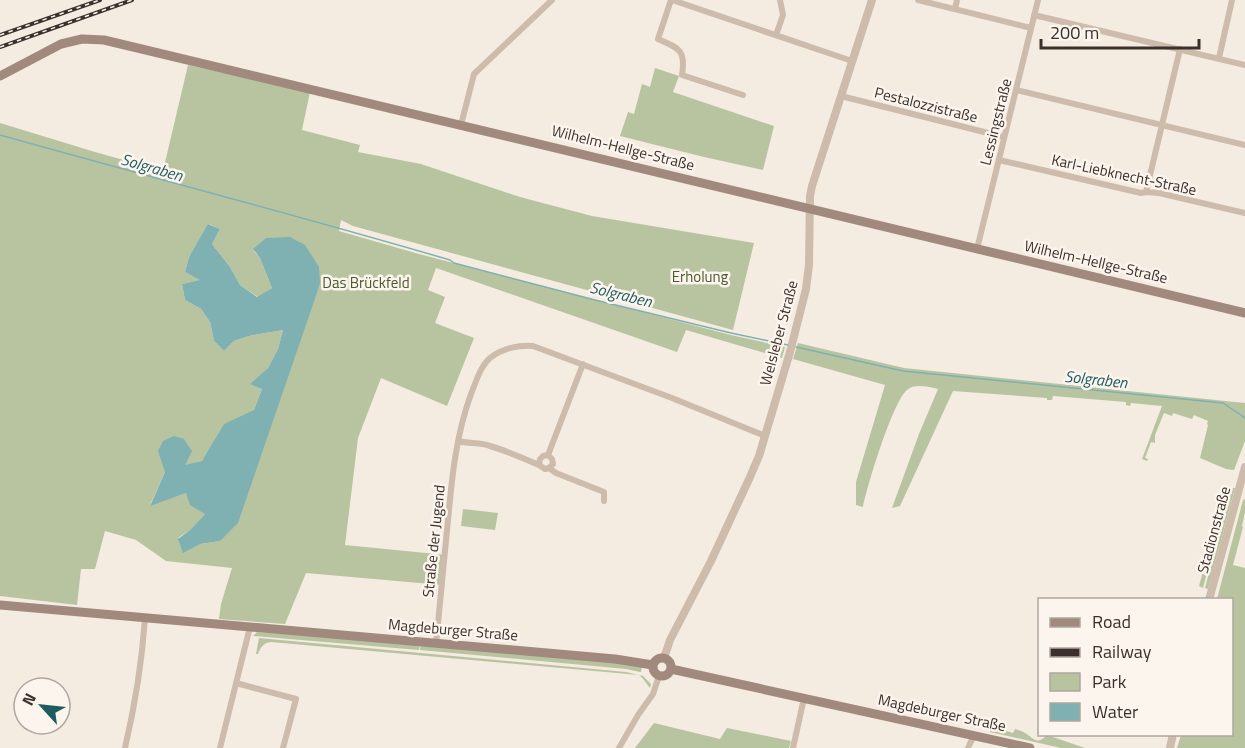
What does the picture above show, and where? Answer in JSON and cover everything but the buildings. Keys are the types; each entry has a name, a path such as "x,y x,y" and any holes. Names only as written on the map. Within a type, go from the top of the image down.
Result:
{"main road":[{"name":"Wilhelm-Hellge-Straße","path":"0,76 72,40 92,39 117,43 1245,313"},
{"name":"Magdeburger Straße","path":"0,605 615,659 653,665"},
{"path":"664,658 670,663 671,669 666,676 659,676 654,673 653,665 656,659 664,658"},
{"name":"Magdeburger Straße","path":"671,669 1030,748"}],"street":[{"path":"461,125 474,74 552,0"},
{"path":"743,95 682,75 684,62 682,53 675,46 658,39 672,0 852,61"},
{"path":"777,35 783,15 780,0"},
{"name":"Welsleber Straße","path":"664,658 670,640 750,477 765,436 792,345 807,281 812,186 872,0"},
{"path":"918,0 1031,28"},
{"path":"955,9 957,0"},
{"name":"Lessingstraße","path":"977,249 1038,0"},
{"path":"1219,58 1232,0"},
{"path":"1034,15 1245,65"},
{"path":"1146,192 1179,49"},
{"path":"1016,90 1245,145"},
{"name":"Pestalozzistraße","path":"841,96 1004,137"},
{"name":"Karl-Liebknecht-Straße","path":"999,160 1141,193 1159,193 1245,213"},
{"name":"Straße der Jugend","path":"436,644 458,441 465,412 481,370 488,359 498,352 514,347 534,346 665,395 765,436"},
{"path":"548,455 583,364"},
{"path":"458,441 490,446 540,465 542,468 549,468 604,492 604,501"},
{"path":"540,465 541,457 548,455"},
{"path":"548,455 553,461 549,468"},
{"name":"Stadionstraße","path":"1210,598 1245,467"},
{"path":"124,748 143,654 146,618"},
{"path":"220,748 250,627"},
{"path":"619,748 653,694 659,676"},
{"path":"236,683 296,699 283,748"},
{"path":"793,748 804,698"},
{"path":"968,748 974,735"}],"green space":[{"path":"188,65 310,92 302,130 360,145 358,152 421,164 520,197 592,216 754,243 733,330 353,226 341,220 339,231 419,254 785,347 782,358 686,330 677,352 436,268 428,290 445,297 435,323 474,338 447,406 381,378 358,438 345,545 446,555 442,585 306,573 285,624 219,619 232,568 166,561 136,540 105,531 95,569 81,569 77,605 0,596 0,123 163,171","holes":["209,224 220,229 212,244 230,267 240,285 258,297 272,288 260,258 253,250 320,284 220,541 200,544 178,538 190,530 205,514 186,493 150,505 165,472 202,461 254,410 262,389 251,384 268,368 278,349 283,330 234,341 224,351 214,341 210,322 201,309 185,300 182,284 201,280 185,272 189,257"]},
{"path":"655,68 679,76 673,92 774,126 763,170 620,136 628,112 634,114 642,84 650,87"},
{"path":"798,343 904,368 1245,403 1245,441 1234,470 1226,469 1200,458 1208,421 1194,415 1192,419 1173,413 1172,416 1164,413 1155,435 1155,443 1151,442 1145,458 1148,459 1147,461 1142,459 1162,406 1131,403 1130,406 1126,405 1126,402 1053,396 1052,400 1047,400 1047,398 953,391 900,506 892,508 938,389 914,387 907,390 901,397 888,426 863,507 856,505 856,482 885,385 793,359"},
{"path":"1233,488 1235,488 1208,589 1205,588"},
{"path":"1245,499 1243,527 1233,565 1245,568 1245,748 1177,748 1181,736 1233,736 1233,598 1217,598"},
{"path":"463,509 498,513 495,530 461,526"},
{"path":"1217,516 1221,518 1203,588 1199,586"},
{"path":"257,632 420,645 419,650 253,636"},
{"path":"259,638 639,675 271,642 264,644 256,654"},
{"path":"421,645 642,667 640,672 420,650"},
{"path":"639,675 651,684 650,688 644,680"},
{"path":"654,723 720,739 727,728 791,741 789,748 635,748"},
{"path":"990,726 1013,733 1015,729 1038,741 1050,736 1085,748 1061,748 990,732"}],"water":[{"path":"208,224 220,229 212,244 230,267 240,285 257,297 272,288 260,258 253,249 266,238 290,237 305,245 319,267 320,284 238,523 220,541 200,544 183,553 178,539 205,514 190,505 186,493 150,506 165,472 158,451 163,441 174,436 184,439 192,451 185,465 202,461 224,424 254,410 262,389 250,384 268,368 278,349 283,330 234,341 224,351 214,341 210,322 201,309 185,300 182,284 200,280 185,272 189,257"}],"waterway":[{"name":"Solgraben","path":"0,135 338,228 454,263 595,300 788,345"},
{"name":"Solgraben","path":"796,347 903,371 1223,403 1245,418"}],"railway":[{"path":"0,35 100,0"},
{"path":"0,47 132,0"}],"park label":[{"name":"Erholung","path":"700,277"},
{"name":"Das Brückfeld","path":"366,283"}]}
